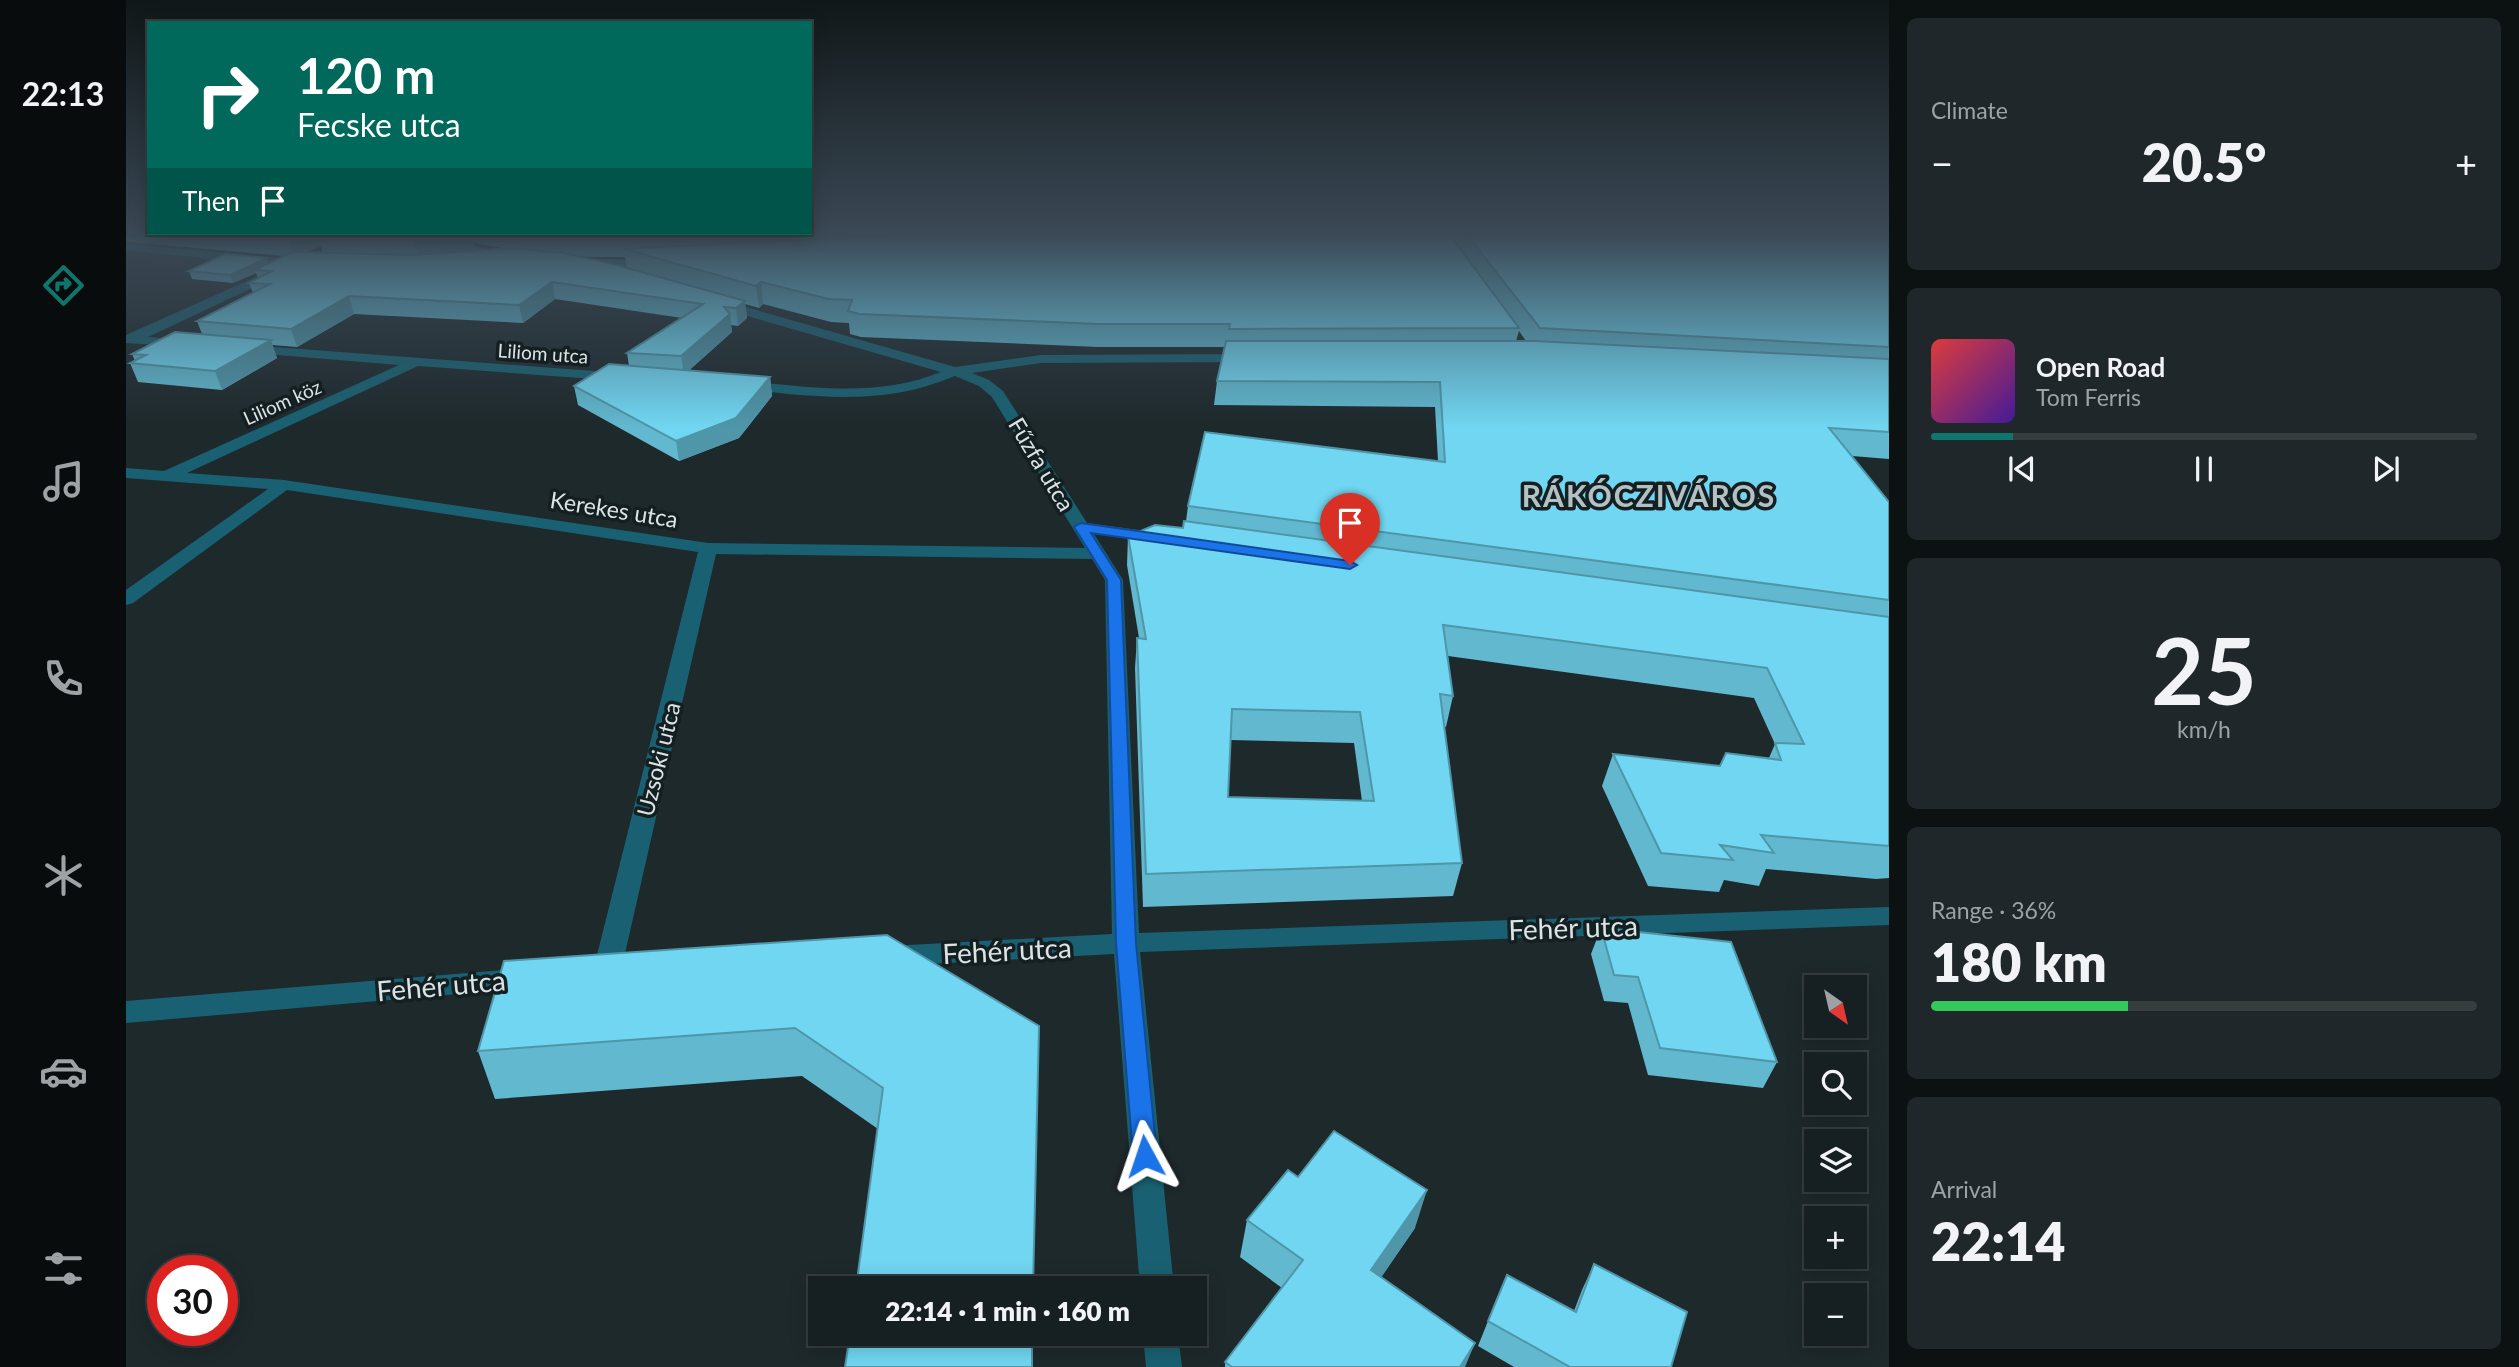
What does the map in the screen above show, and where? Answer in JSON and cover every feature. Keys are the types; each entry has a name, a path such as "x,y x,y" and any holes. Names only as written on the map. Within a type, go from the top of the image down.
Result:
{"street":[{"path":"129,339 219,299"},
{"name":"Fűzfa utca","path":"704,299 955,371 984,383 998,394 1114,580 1126,943 1156,1276"},
{"path":"129,339 199,345"},
{"name":"Liliom utca","path":"239,349 632,378"},
{"path":"727,384 849,393 888,392 926,384 955,371 1041,359 1264,358"},
{"name":"Liliom köz","path":"166,476 415,363"},
{"name":"Kerekes utca","path":"126,474 284,485 708,548 1098,554"},
{"path":"126,599 284,485"},
{"path":"1081,527 1177,541"},
{"name":"Uzsoki utca","path":"607,971 708,548"},
{"name":"Fehér utca","path":"866,957 1126,943 1889,916"},
{"path":"579,973 634,969"},
{"name":"Fehér utca","path":"126,1012 552,976"},
{"path":"1162,1346 1164,1367"}],"building":[{"path":"241,299 344,299 291,329 197,321"},
{"path":"402,299 528,299 519,305"},
{"path":"667,299 745,301 736,308 724,307 730,314 681,356 627,353 703,304"},
{"path":"829,299 1497,299 1519,328 1229,329 1230,324 1099,324 859,314 848,311 852,300"},
{"path":"1517,299 1889,299 1889,347 1540,328"},
{"path":"175,332 271,340 215,371 130,363 146,355 132,354"},
{"path":"1226,341 1535,341 1889,359 1889,432 1829,428 1889,502 1889,600 1188,506 1205,432 1445,462 1440,382 1217,381"},
{"path":"609,364 770,377 736,418 676,441 574,386"},
{"path":"1184,521 1889,617 1889,846 1761,835 1774,853 1720,845 1733,860 1661,853 1613,754 1720,766 1726,753 1781,760 1775,743 1804,744 1767,668 1443,625 1453,696 1440,694 1462,863 1146,874 1137,638 1146,639 1128,536 1155,525 1183,528","holes":["1232,709 1360,712 1374,801 1228,797"]},
{"path":"1601,928 1731,942 1777,1062 1660,1048 1638,977 1614,975"},
{"path":"887,935 1039,1026 1033,1276 858,1276 883,1088 795,1028 478,1051 504,961"},
{"path":"1334,1131 1427,1190 1371,1270 1475,1343 1460,1367 1232,1367 1225,1362 1303,1260 1247,1220 1288,1170 1298,1177"},
{"path":"1594,1264 1687,1312 1671,1367 1570,1367 1488,1321 1507,1275 1576,1312"},
{"path":"848,1346 1032,1346 1032,1367 845,1367"}],"district":[{"name":"RÁKÓCZIVÁROS","path":"1649,495"}],"route":[{"path":"1145,1156 1126,943 1114,580 1081,527 1350,565"}]}
